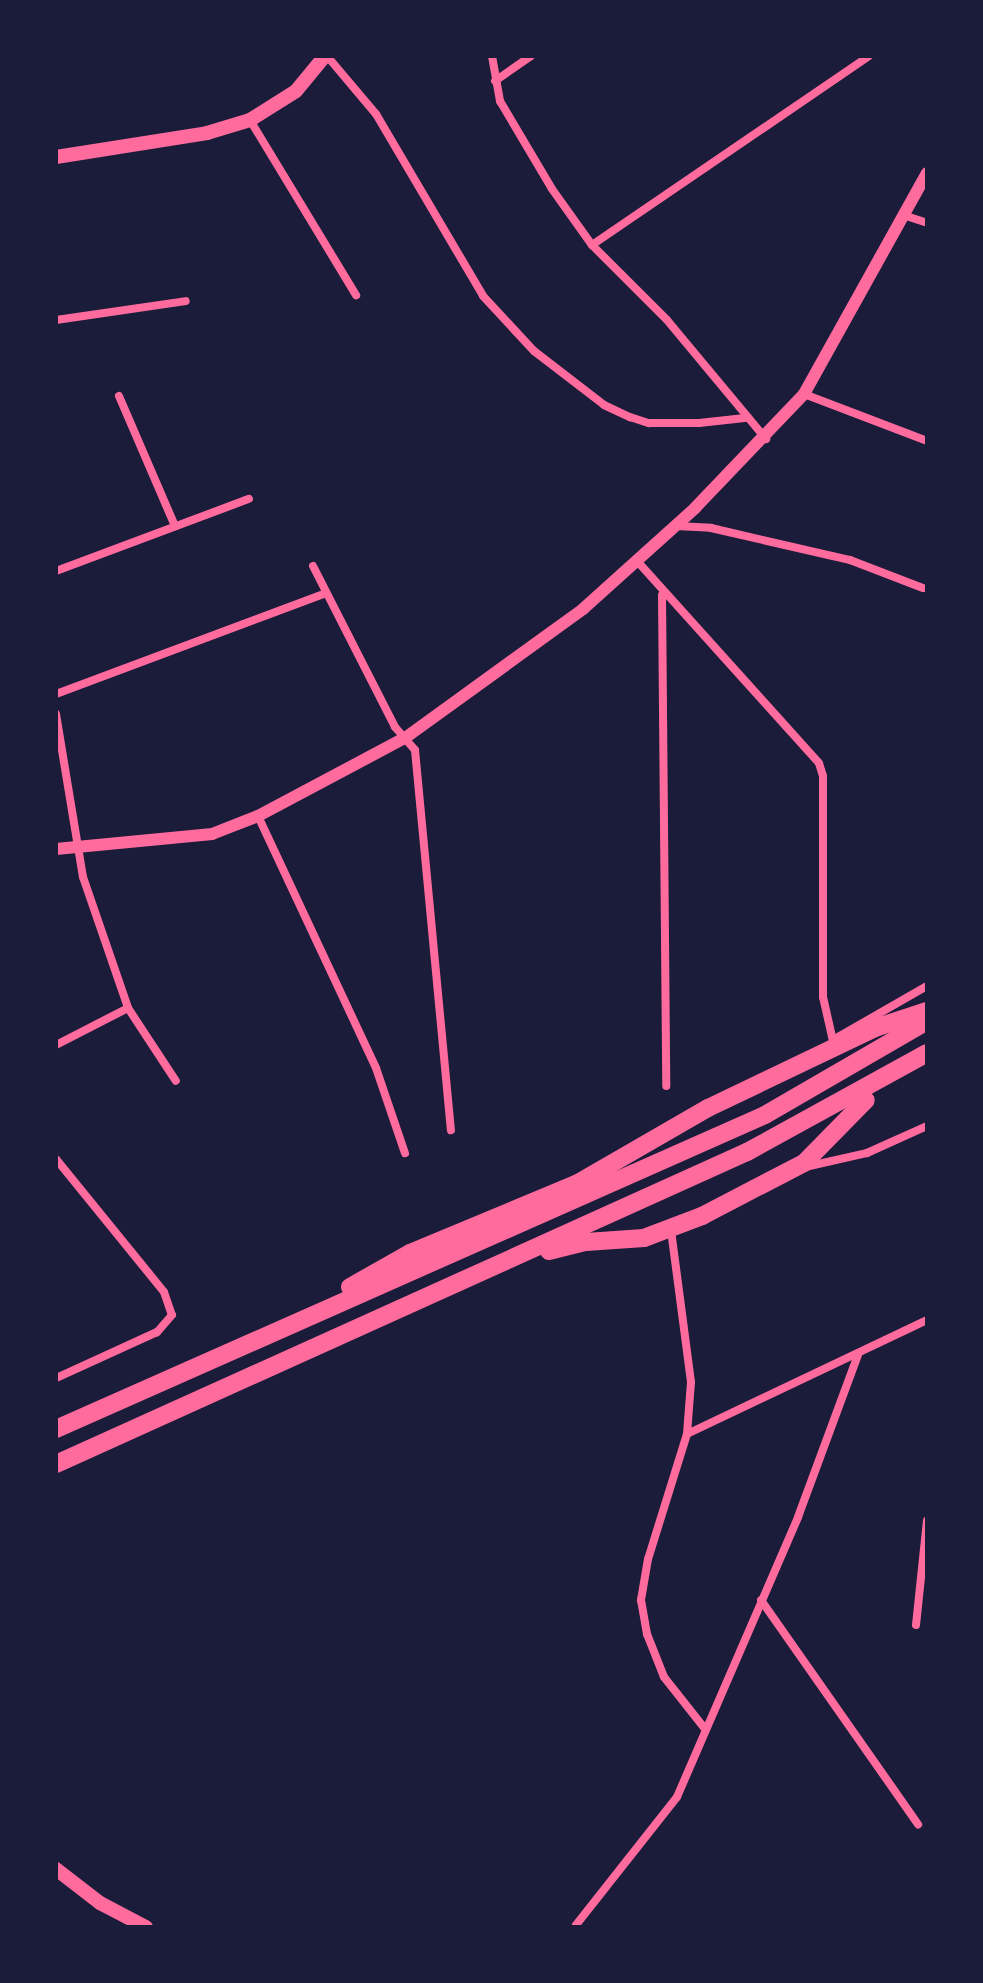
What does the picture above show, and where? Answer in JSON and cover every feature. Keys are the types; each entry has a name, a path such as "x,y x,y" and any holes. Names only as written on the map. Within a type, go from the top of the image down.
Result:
{"highway":[{"path":"297,1321 373,1272 578,1183 708,1108 829,1047 927,1011"},
{"path":"56,1429 765,1115 927,1021"},
{"path":"56,1464 747,1152 927,1053"},
{"path":"259,1371 417,1310 535,1256 564,1246 615,1243 671,1230 810,1158 850,1112 927,1062"}],"main road":[{"path":"56,157 207,133 250,120 296,91 326,56"},
{"path":"56,1869 100,1903 146,1927"}],"street":[{"path":"326,56 384,125 483,296 534,351 604,405 630,417 649,423 699,423 745,418"},
{"path":"492,56 495,81 522,140 592,245 667,320 745,418 766,439"},
{"path":"495,81 531,56"},
{"path":"592,245 869,56"},
{"path":"250,120 356,295"},
{"path":"56,849 212,834 258,816 405,738 638,562 766,439 804,394 906,216 927,173"},
{"path":"906,216 927,223"},
{"path":"56,320 186,301"},
{"path":"804,394 927,441"},
{"path":"119,396 175,526"},
{"path":"56,571 249,499"},
{"path":"676,526 711,528 850,560 923,588"},
{"path":"638,562 662,594 819,763 823,776 823,997 829,1047 927,986"},
{"path":"313,566 323,594 405,738 415,750 425,818 451,1130"},
{"path":"56,694 323,594"},
{"path":"662,594 666,1086"},
{"path":"56,714 77,846 128,1008 176,1081"},
{"path":"258,816 376,1068 405,1153"},
{"path":"56,1045 128,1008"},
{"path":"792,1169 867,1153 927,1126"},
{"path":"56,1159 59,1169 164,1292 172,1315 157,1332 56,1378"},
{"path":"671,1230 691,1349 687,1434 648,1559 641,1600 647,1634 664,1677 705,1729"},
{"path":"687,1434 927,1320"},
{"path":"575,1926 662,1820 761,1600 858,1355"},
{"path":"916,1625 927,1521"},
{"path":"761,1600 918,1824"}]}
